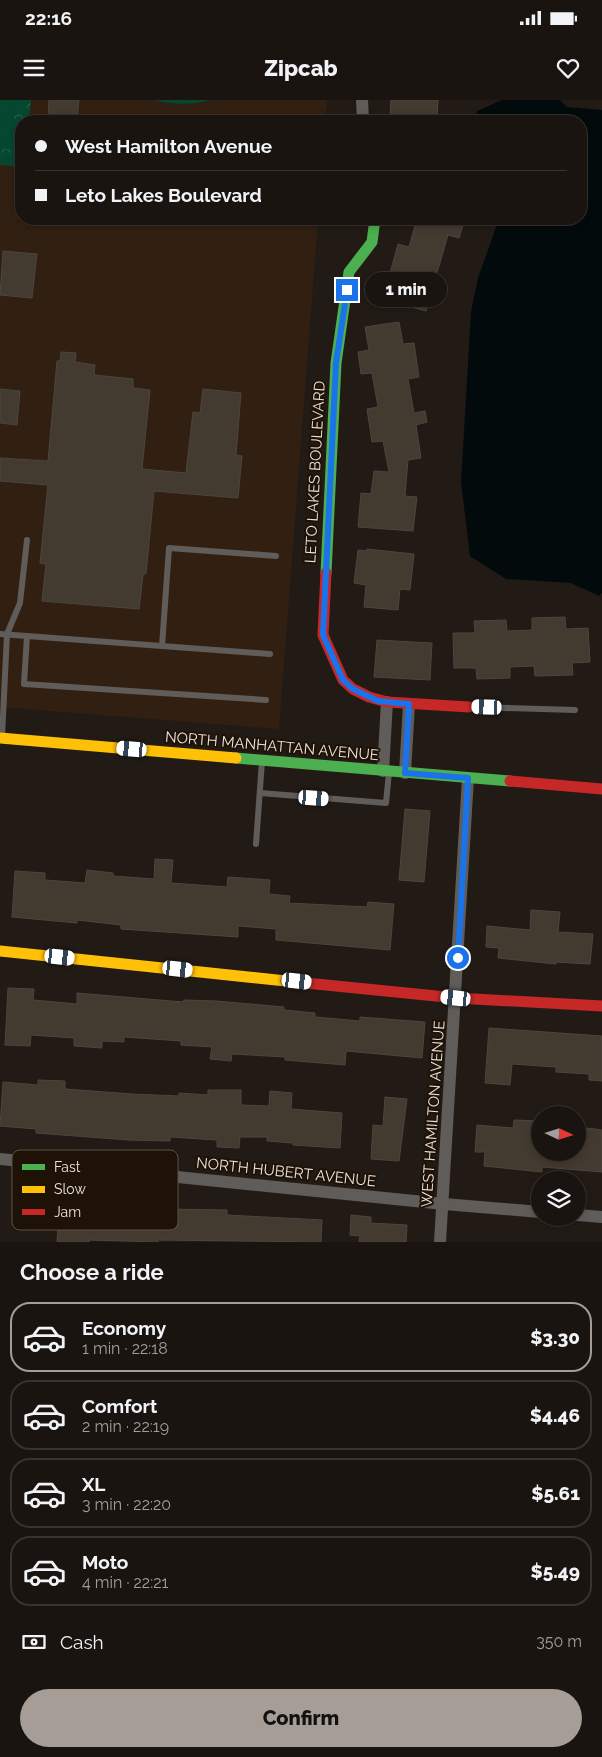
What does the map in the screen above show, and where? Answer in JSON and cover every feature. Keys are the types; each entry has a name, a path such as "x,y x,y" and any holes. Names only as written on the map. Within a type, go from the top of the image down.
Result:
{"street":[{"path":"362,100 363,115"},
{"name":"LETO LAKES BOULEVARD","path":"374,225 372,242 349,272 336,363 323,635 343,680 361,693 387,702 469,707"},
{"path":"386,771 387,702"},
{"path":"405,773 409,704"},
{"name":"NORTH MANHATTAN AVENUE","path":"1,738 602,789"},
{"name":"WEST HAMILTON AVENUE","path":"440,1242 444,1204 468,778"},
{"path":"0,951 456,998 602,1006"},
{"name":"NORTH HUBERT AVENUE","path":"178,1177 531,1211"},
{"path":"586,1216 602,1217"}],"lane":[{"path":"1,738 4,634 20,603 27,540"},
{"path":"162,646 168,548 276,556"},
{"path":"4,634 270,654"},
{"path":"27,636 24,684 266,700"},
{"path":"469,707 575,710"},
{"path":"256,844 262,760"},
{"path":"260,793 386,803 386,771"}],"shaded area":[{"path":"0,100 327,100 326,115 15,115 15,225 318,225 279,729 0,707"},
{"path":"502,100 560,100 567,107 602,110 602,593 599,596 571,583 506,579 470,556 461,482 471,312 478,278 497,225 587,225 587,115 476,115 477,111"}],"green space":[{"path":"0,100 31,100 30,115 15,115 15,166 0,165"},
{"path":"0,100 14,100 13,114 0,113"},
{"path":"155,100 210,100 182,104"},
{"path":"0,122 13,123 11,149 0,149"}],"building":[{"path":"49,100 79,100 78,115 48,115"},
{"path":"391,100 438,100 437,115 390,115"},
{"path":"415,225 463,225 459,238 448,235 426,311 393,302 400,280 389,277 398,244 409,247"},
{"path":"3,251 37,254 32,298 0,295"},
{"path":"399,322 403,344 414,343 419,377 408,379 414,413 425,411 427,422 416,425 421,458 408,460 405,496 417,497 413,531 358,527 361,493 371,494 374,471 389,472 383,441 372,442 367,409 378,407 372,373 361,374 358,352 369,350 365,327"},
{"path":"61,352 76,353 75,362 95,365 94,375 133,379 133,388 150,390 142,469 186,473 193,412 200,413 203,389 241,393 236,455 242,456 238,498 154,491 146,574 143,574 139,609 42,601 46,564 40,563 48,485 0,481 0,458 48,461 57,361 60,361"},
{"path":"0,389 20,391 17,425 0,423"},
{"path":"367,549 414,554 410,590 400,589 398,610 364,607 366,585 354,583 358,550 367,551"},
{"path":"565,617 566,629 588,628 590,662 572,663 573,675 535,676 534,666 510,667 510,678 477,679 476,668 454,668 453,633 475,633 474,621 506,620 507,631 532,630 532,618"},
{"path":"377,640 432,643 430,680 374,677"},
{"path":"405,809 430,811 424,882 399,880"},
{"path":"155,859 173,860 171,883 227,887 228,877 270,880 269,894 290,896 289,903 367,907 368,902 394,904 390,950 276,940 276,929 238,926 238,937 121,929 121,925 77,920 77,923 12,917 15,871 45,873 45,880 85,883 87,870 113,873 113,876 154,879"},
{"path":"531,910 560,912 558,932 593,934 590,964 556,962 556,964 498,958 499,948 486,947 487,926 530,930"},
{"path":"8,988 34,989 33,1000 77,1004 77,993 183,1002 184,1000 216,1001 284,1007 284,1010 315,1013 315,1017 360,1021 360,1017 425,1022 422,1058 346,1051 345,1065 285,1060 285,1057 232,1054 231,1061 210,1059 212,1047 181,1045 181,1041 124,1037 124,1042 102,1041 102,1048 74,1046 74,1038 31,1035 30,1046 5,1045"},
{"path":"489,1028 602,1036 602,1081 589,1080 589,1074 556,1072 556,1067 512,1064 510,1085 485,1083"},
{"path":"38,1080 65,1081 65,1089 132,1094 179,1096 179,1093 208,1095 208,1090 241,1090 241,1105 269,1106 270,1091 292,1093 291,1109 342,1113 340,1148 293,1145 293,1143 267,1141 267,1137 240,1137 239,1148 217,1147 217,1140 170,1137 170,1141 129,1140 36,1133 36,1129 0,1126 3,1082 38,1085"},
{"path":"385,1097 407,1099 399,1161 371,1159 373,1125 383,1126"},
{"path":"514,1120 531,1121 531,1161 586,1161 587,1128 602,1130 602,1172 542,1167 542,1171 532,1171 484,1166 485,1152 475,1152 477,1125 513,1128"},
{"path":"178,1209 227,1210 227,1215 322,1220 321,1242 89,1240 89,1242 57,1242 58,1230 178,1230"},
{"path":"351,1215 371,1217 371,1223 407,1225 406,1242 359,1242 360,1236 350,1235"}],"traffic: fast":[{"path":"326,573 336,363 349,272 372,242 374,225"},
{"path":"236,758 510,781"}],"traffic: slow":[{"path":"0,738 236,758"},
{"path":"0,951 286,981"}],"traffic: jam":[{"path":"326,573 323,635 343,680 353,689 369,697 387,702 469,707"},
{"path":"510,781 602,789"},
{"path":"286,981 456,998 602,1006"}],"route":[{"path":"347,290 336,363 323,635 343,680 353,689 378,701 409,704 405,773 468,778 458,958"}]}
